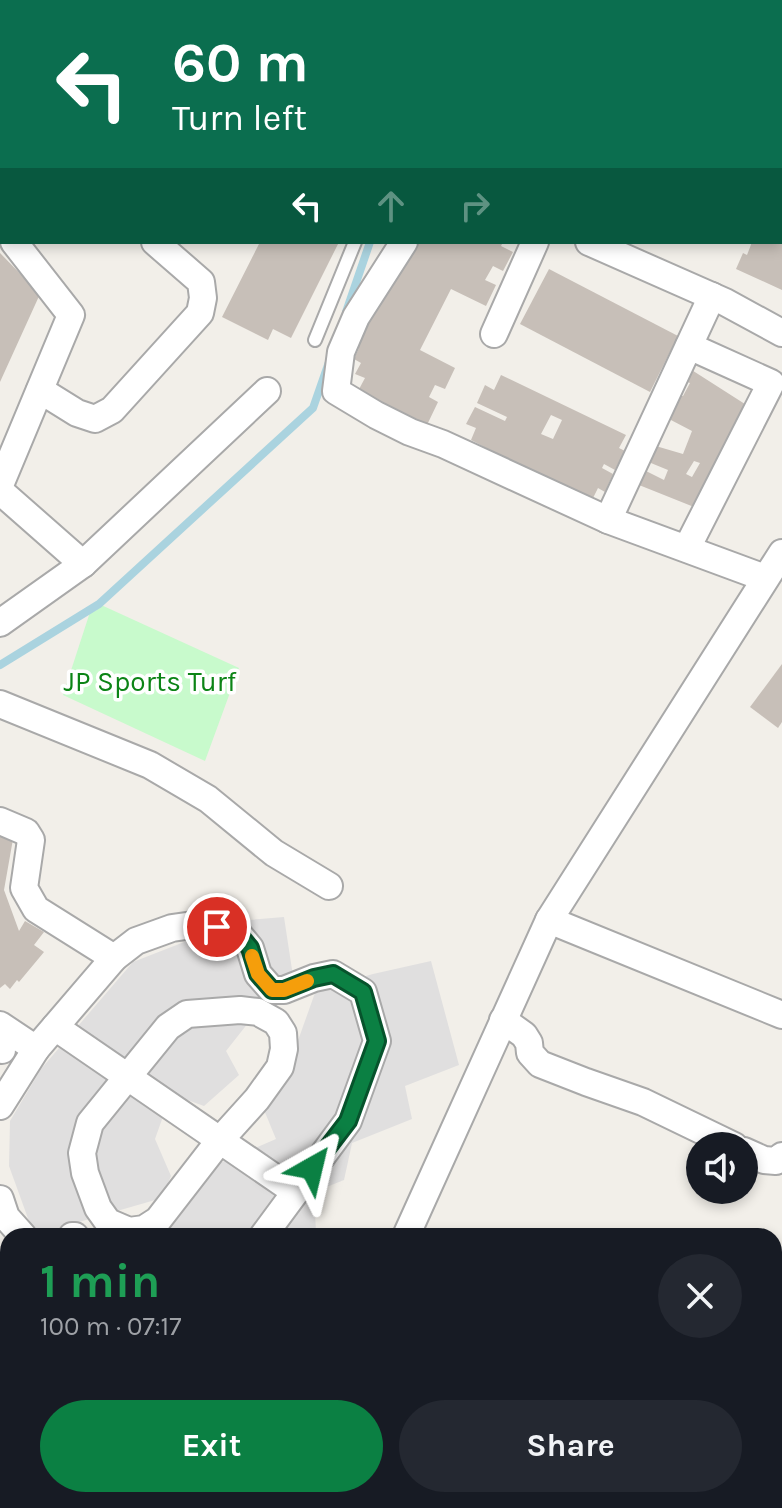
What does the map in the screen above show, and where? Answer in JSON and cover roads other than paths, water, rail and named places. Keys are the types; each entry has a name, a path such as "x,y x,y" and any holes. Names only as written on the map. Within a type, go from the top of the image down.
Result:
{"street":[{"path":"0,485 71,315 16,244"},
{"path":"40,390 77,413 95,419 112,410 200,313 203,298 201,282 157,244"},
{"path":"403,244 356,317 341,352 336,391 410,432 443,444 608,520 687,548 776,567 549,920 410,1228"},
{"path":"494,334 534,244"},
{"path":"594,244 712,296 782,333"},
{"path":"608,520 712,296"},
{"path":"687,548 771,383 689,346"},
{"path":"0,623 83,564 267,391"},
{"path":"0,491 83,564"},
{"path":"0,704 150,765 208,799 274,853 329,886"},
{"path":"0,821 26,832 31,840 24,888 36,909 114,958"},
{"path":"549,920 782,1015"},
{"path":"0,1106 36,1049 114,958 136,941 172,928 200,924 235,930 250,948 265,1001 283,1033 284,1049 280,1067 158,1220 146,1228"},
{"path":"102,1228 82,1153 90,1123 168,1027 187,1014 240,1010 314,978 333,974 363,992 377,1041 348,1121 269,1228"},
{"path":"503,1020 524,1035 530,1053 540,1064 643,1102 705,1132"},
{"path":"55,1027 294,1191"},
{"path":"3,1042 36,1049"},
{"path":"758,1157 776,1161 782,1156"},
{"path":"0,1199 6,1217 16,1228"}],"lane":[{"path":"315,340 354,244"}],"waterway":[{"path":"346,312 369,244"},
{"path":"0,665 99,604 313,408 329,362"}],"park label":[{"name":"JP Sports Turf","path":"150,681"}]}
